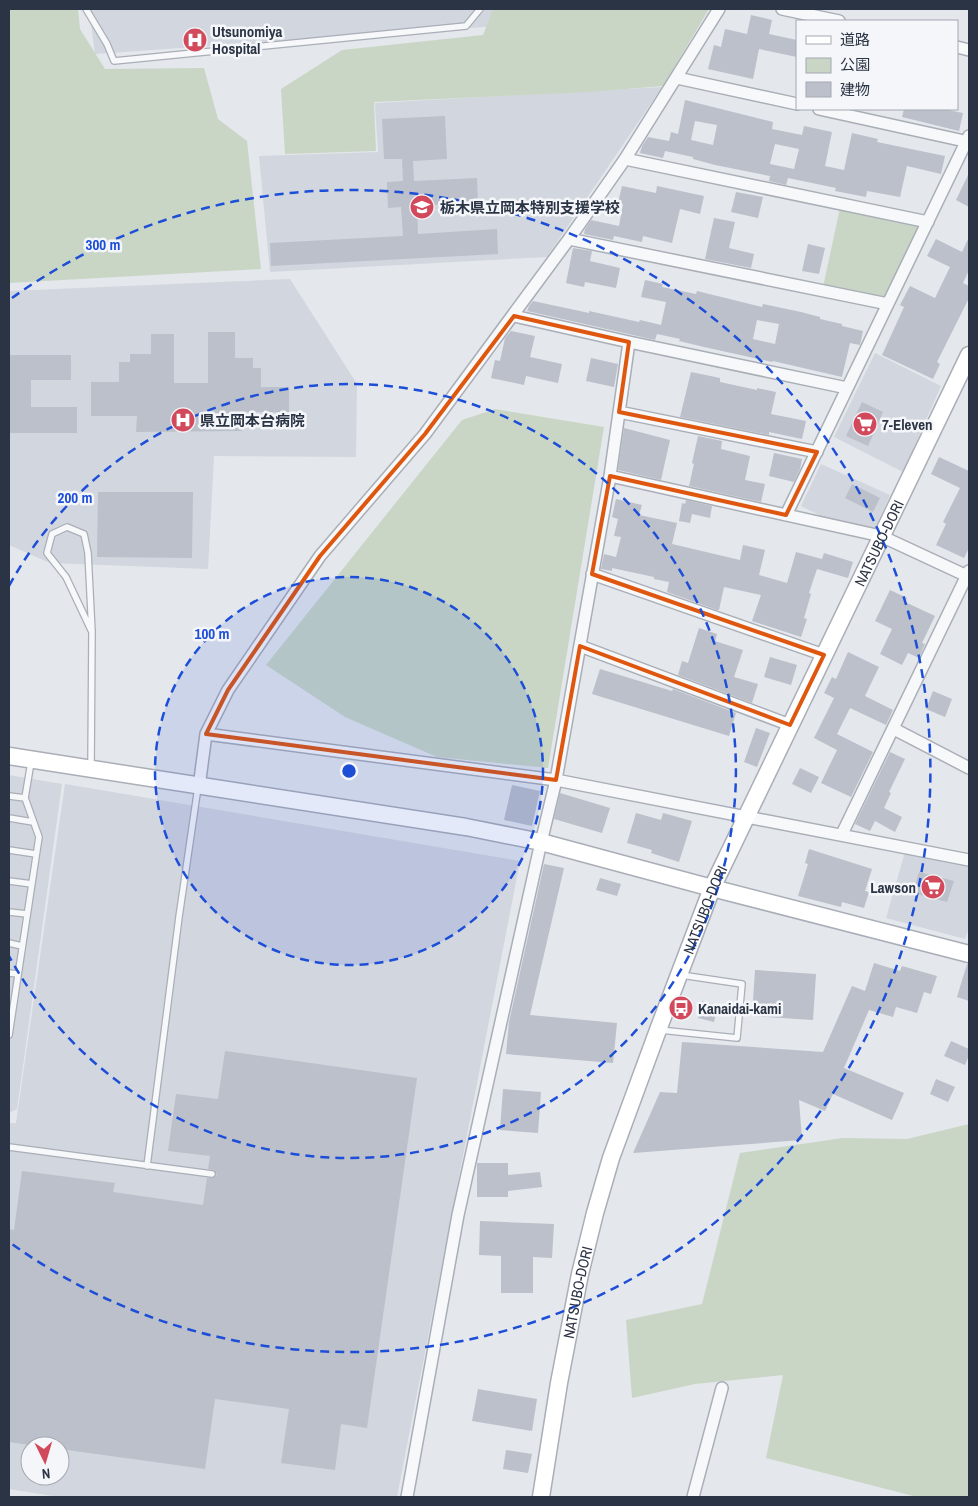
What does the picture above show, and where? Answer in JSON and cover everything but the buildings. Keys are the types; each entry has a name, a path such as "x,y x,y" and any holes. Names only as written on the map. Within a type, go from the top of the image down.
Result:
{"street":[{"path":"198,787 206,734 228,690 320,556 425,434 514,316 625,158 720,9"},
{"path":"783,9 834,20"},
{"path":"677,78 796,104"},
{"path":"786,515 968,140 825,110"},
{"path":"625,158 928,222"},
{"path":"569,239 888,304"},
{"path":"514,316 847,388"},
{"path":"407,1497 458,1216 556,780 610,476 630,342"},
{"name":"NATSUBO-DORI","path":"541,1497 559,1383 580,1274 595,1213 612,1158 658,1030 712,888 969,355"},
{"path":"619,412 817,452"},
{"path":"610,476 881,536 968,573 842,834"},
{"path":"592,574 824,655"},
{"path":"580,646 790,725"},
{"path":"894,729 969,768"},
{"path":"206,734 556,780 969,860"},
{"path":"9,756 198,787 466,827 541,842 712,888 968,950"},
{"path":"693,1497 722,1388"}],"lane":[{"path":"86,9 107,44 114,61 466,26 480,9"},
{"path":"91,770 92,632 88,552 84,534 67,527 52,534 47,553 66,577 92,632"},
{"path":"9,1035 11,1004 18,974 39,837 25,798 32,760"},
{"path":"147,1166 198,787"},
{"path":"9,796 25,798"},
{"path":"9,818 33,822"},
{"path":"9,850 36,854"},
{"path":"9,881 32,884"},
{"path":"9,912 27,914"},
{"path":"9,943 22,946"},
{"path":"9,972 18,974"},
{"path":"658,1030 737,1038 742,984 679,974"},
{"path":"9,1147 212,1174"}],"highlighted area":[{"path":"514,316 629,342 619,412 817,452 786,515 610,476 592,574 824,655 790,725 580,646 556,780 206,734 228,690 320,556 425,434"}],"shaded area":[{"name":"Utsunomiya Hospital","path":"89,9 496,9 498,26 95,54"},
{"name":"栃木県立岡本特別支援学校","path":"662,87 547,257 270,272 259,156 378,152 375,103"},
{"name":"県立岡本台病院","path":"290,279 357,384 356,457 214,456 208,569 50,563 9,545 9,291"},
{"path":"875,353 941,386 903,472 834,437"},
{"path":"821,464 890,495 875,528 827,519 801,506"},
{"path":"9,775 62,784 17,1109 9,1113"},
{"path":"65,784 520,861 397,1497 59,1497 9,1489 9,1123 16,1123"},
{"path":"905,852 969,866 969,928 965,939 886,918"}],"green space":[{"path":"9,9 78,9 80,29 105,69 204,68 218,119 247,141 261,269 9,283"},
{"path":"493,9 709,9 663,86 590,92 374,102 376,151 285,154 281,89 342,50 483,35"},
{"path":"840,208 922,225 886,299 823,287"},
{"path":"495,409 604,427 548,768 437,757 345,717 266,665 462,420"},
{"path":"969,1124 969,1496 917,1497 766,1458 783,1375 695,1384 632,1398 626,1320 702,1304 740,1153 843,1138 907,1139"}],"place":[{"name":"Utsunomiya Hospital","path":"195,40"},
{"name":"栃木県立岡本特別支援学校","path":"422,207"},
{"name":"県立岡本台病院","path":"183,420"},
{"name":"7-Eleven","path":"865,424"},
{"name":"Lawson","path":"933,887"},
{"name":"Kanaidai-kami","path":"681,1008"}]}
